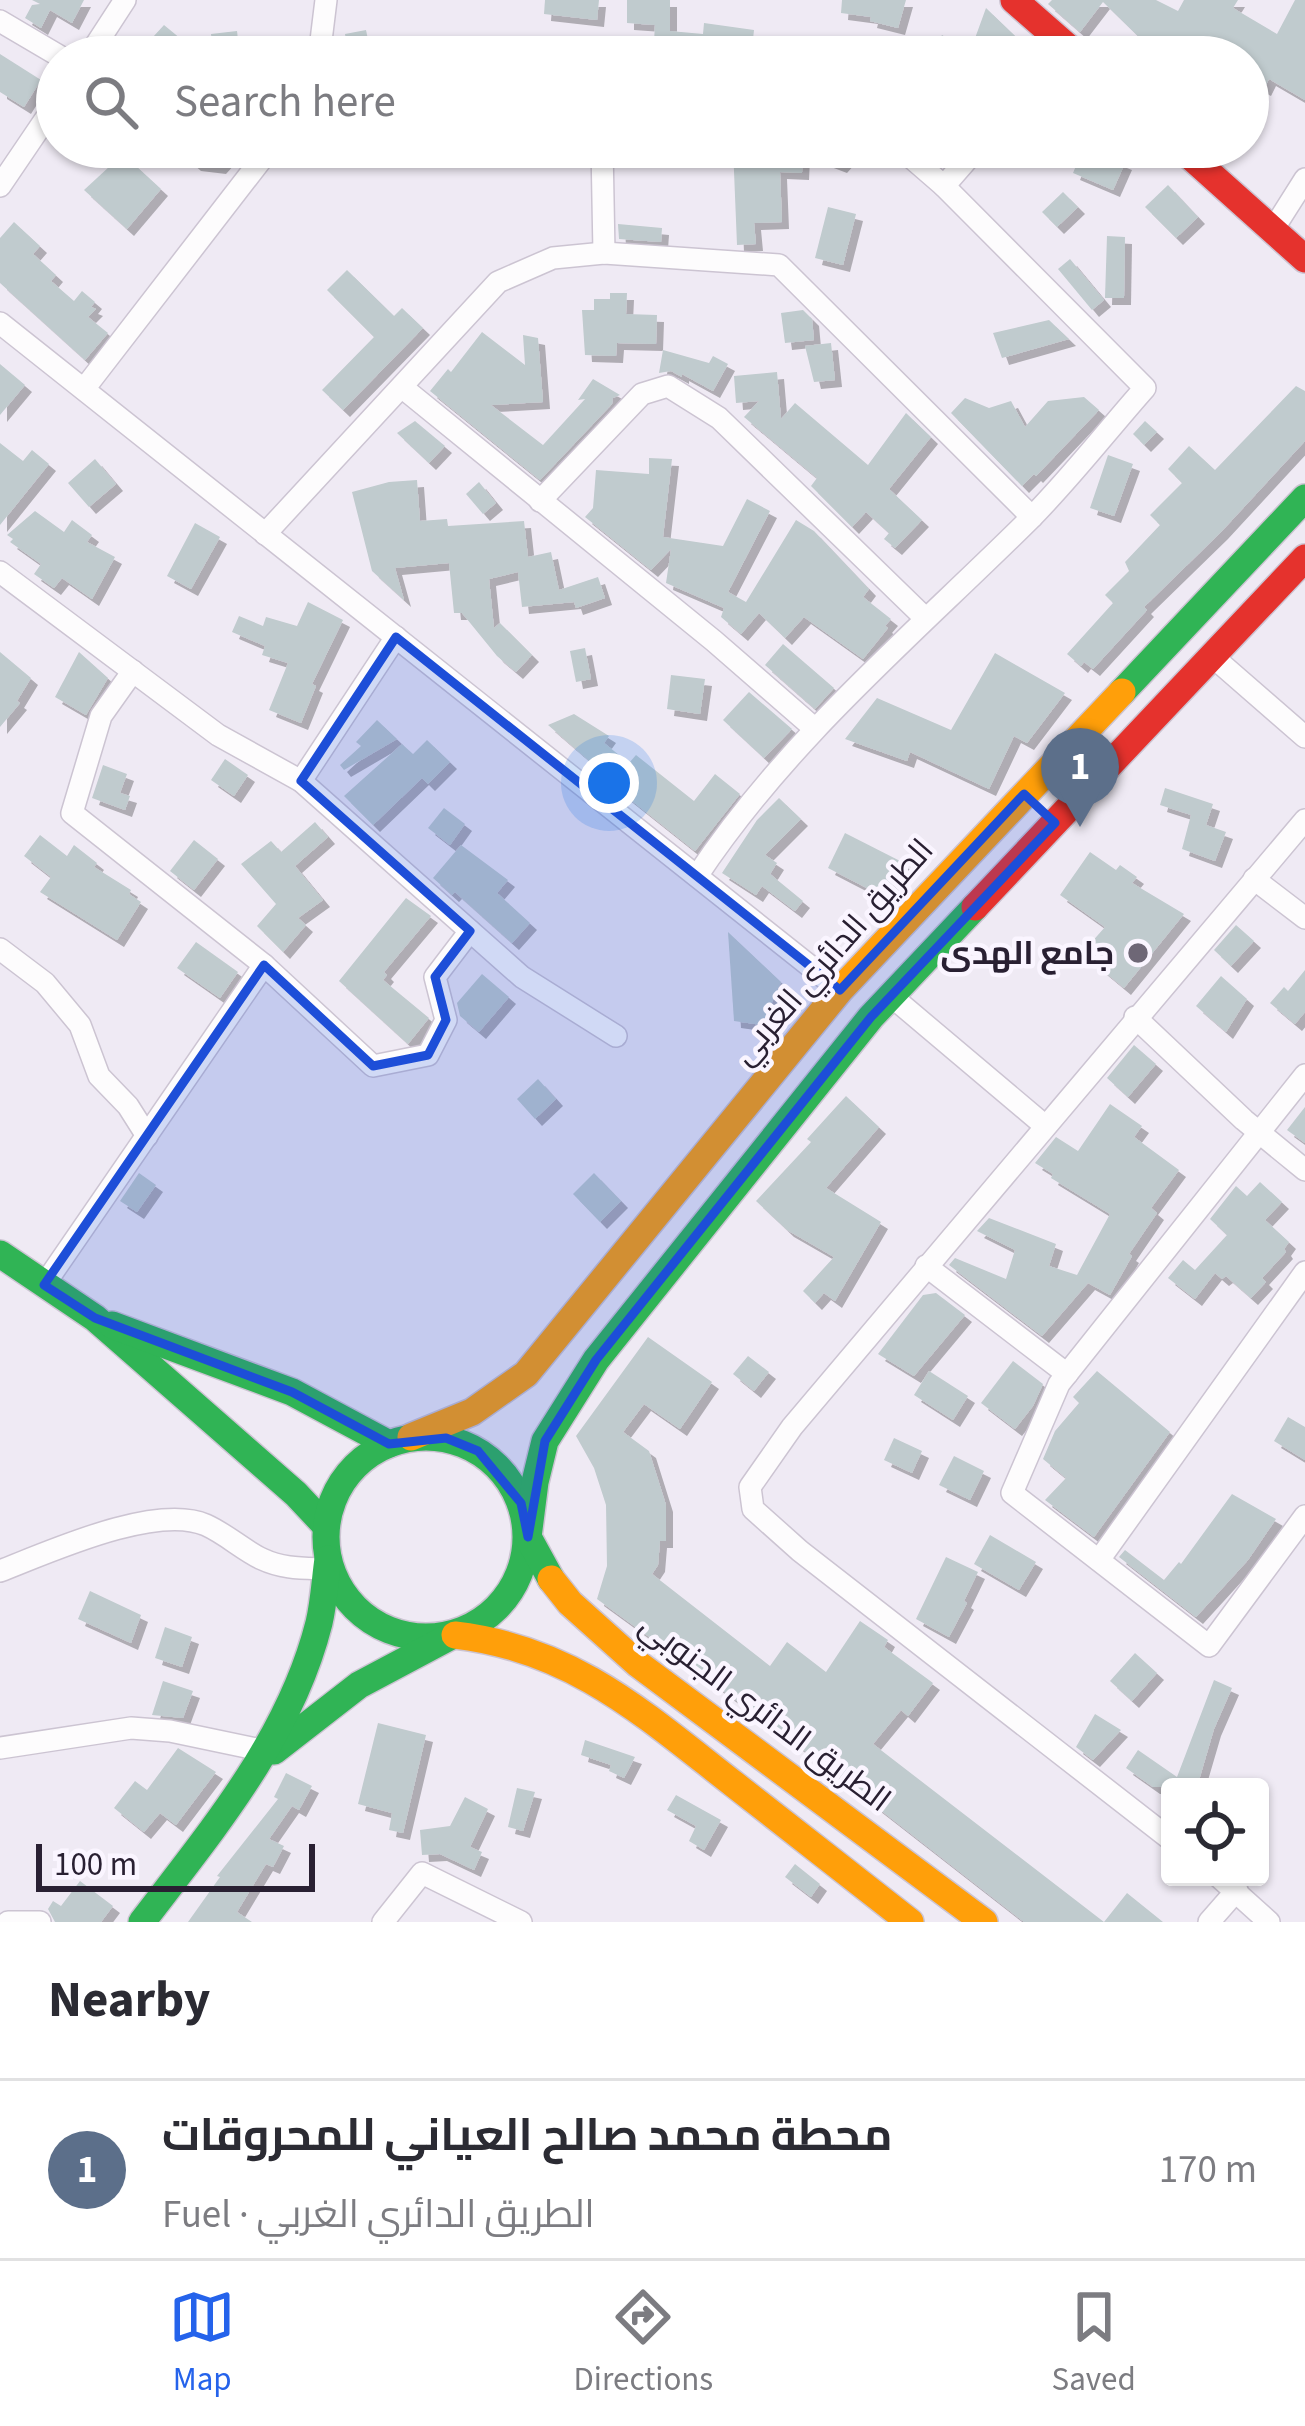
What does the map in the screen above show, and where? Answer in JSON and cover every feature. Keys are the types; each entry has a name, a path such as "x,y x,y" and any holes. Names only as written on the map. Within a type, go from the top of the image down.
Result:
{"main road":[{"path":"1014,0 1051,36"},
{"path":"1204,168 1305,259"},
{"name":"الطريق الدائري الغربي","path":"400,1441 457,1422 496,1400 526,1374 840,990 1305,498"},
{"path":"263,1757 389,1664 483,1621 507,1599 522,1569 545,1441 596,1360 890,995 1305,558"},
{"path":"1024,794 1055,823"},
{"path":"0,1254 95,1318 296,1494 326,1526"},
{"path":"95,1318 292,1391 400,1441"},
{"path":"142,1922 263,1757 293,1695 320,1624 326,1526 335,1494 353,1467 400,1441 446,1438 478,1450 504,1473 521,1503 528,1537"},
{"name":"الطريق الدائري الجنوبي","path":"528,1537 569,1603 602,1634 984,1922"},
{"path":"327,1564 361,1614 389,1631 421,1638 500,1639 539,1650 579,1670 619,1695 910,1922"}],"street":[{"path":"102,36 125,0"},
{"path":"322,36 326,0"},
{"path":"0,21 36,42"},
{"path":"0,186 36,133"},
{"path":"83,389 255,168"},
{"path":"602,168 604,253"},
{"path":"698,877 733,822 814,728 1032,517 1144,388 923,168"},
{"path":"944,186 960,168"},
{"path":"1274,228 1305,179"},
{"path":"266,533 498,282 554,258 604,253 779,266 1032,517"},
{"path":"0,323 840,990"},
{"path":"540,501 642,394 668,386 719,418 926,618"},
{"path":"403,388 814,728"},
{"path":"0,572 218,735 301,781 522,977 616,1036"},
{"path":"301,781 396,637"},
{"path":"1213,656 1305,737"},
{"path":"134,671 101,716 72,813 264,965 374,1066 428,1054 446,1020 435,977 470,932"},
{"path":"1161,1832 800,1551 753,1509 750,1487 792,1426 1305,820"},
{"path":"1254,879 1305,918"},
{"path":"0,949 45,983 80,1025 99,1076 128,1106 147,1136"},
{"path":"44,1285 264,965"},
{"path":"890,995 1044,1125"},
{"path":"1135,1017 1305,1170"},
{"path":"1305,1075 1066,1374 1012,1492 1209,1646 1305,1516"},
{"path":"926,1266 1066,1374"},
{"path":"1099,1560 1305,1271"},
{"path":"0,1571 102,1532 184,1518 274,1563 327,1564"},
{"path":"0,1748 131,1728 170,1731 263,1757"},
{"path":"382,1922 422,1873 521,1922"},
{"path":"1209,1922 1227,1886"},
{"path":"1230,1886 1269,1922"},
{"path":"8,1922 40,1922"}],"highlighted area":[{"path":"396,637 840,990 1024,794 1055,823 871,1017 596,1360 545,1441 528,1537 521,1503 478,1451 446,1438 389,1444 292,1392 95,1318 44,1285 264,965 373,1066 428,1055 446,1020 435,977 470,931 301,781"}],"building":[{"path":"32,0 84,0 72,23 50,10 41,28 25,18 32,5 40,4"},
{"path":"545,0 599,0 597,20 544,14"},
{"path":"627,0 670,0 670,31 703,34 704,23 754,30 753,36 654,36 655,25 627,23"},
{"path":"842,0 906,0 898,28 870,21 871,17 841,13"},
{"path":"1052,0 1156,0 1178,11 1184,0 1238,0 1233,8 1277,34 1295,0 1305,0 1305,100 1269,79 1269,36 1138,36 1103,2 1080,32 1048,4"},
{"path":"986,8 1015,36 976,36"},
{"path":"164,25 177,36 154,36"},
{"path":"237,31 238,36 211,36"},
{"path":"0,54 36,77 36,88 24,107 0,92"},
{"path":"108,168 138,168 161,189 127,229 84,190"},
{"path":"734,168 802,168 802,173 780,172 782,222 754,223 756,244 737,245"},
{"path":"1075,168 1123,168 1113,190 1073,173"},
{"path":"1168,185 1198,217 1176,238 1145,207"},
{"path":"1063,192 1078,207 1057,227 1042,212"},
{"path":"828,207 856,214 843,265 815,258"},
{"path":"14,222 40,246 33,254 56,275 51,281 74,301 82,291 95,302 91,307 96,309 88,317 108,333 85,360 0,283 0,238"},
{"path":"618,224 662,228 661,242 619,239"},
{"path":"1107,236 1125,237 1124,298 1105,298"},
{"path":"1070,259 1104,300 1092,310 1058,269"},
{"path":"347,270 394,316 402,308 423,328 343,410 322,390 374,337 327,290"},
{"path":"610,293 627,293 626,314 657,315 656,344 617,343 616,356 585,355 582,310 594,310 594,299 610,299"},
{"path":"803,310 812,319 814,340 785,343 781,313"},
{"path":"1049,320 1069,339 1002,358 993,333"},
{"path":"482,332 525,365 523,335 538,338 543,402 491,405 543,445 585,399 578,400 593,379 620,395 540,480 430,391"},
{"path":"831,343 835,380 814,382 805,346"},
{"path":"663,350 709,363 713,356 728,364 713,391 682,374 659,373"},
{"path":"0,364 25,385 0,415"},
{"path":"777,372 781,419 795,403 868,465 906,413 931,437 889,489 922,520 895,548 884,539 889,533 866,512 852,527 811,486 817,478 744,417 759,401 736,403 734,376"},
{"path":"1296,386 1305,391 1305,441 1144,607 1147,610 1093,669 1084,662 1081,666 1067,654 1113,603 1105,595 1129,571 1125,562 1160,525 1150,515 1182,483 1168,469 1189,446 1215,470"},
{"path":"1084,397 1099,410 1022,486 951,413 965,398 989,408 1011,401 1025,427 1048,401"},
{"path":"415,421 445,446 429,463 397,433"},
{"path":"1145,421 1157,432 1144,445 1133,434"},
{"path":"0,443 23,461 32,450 49,464 0,525"},
{"path":"1108,455 1133,464 1114,516 1090,508"},
{"path":"649,458 672,459 663,537 723,546 747,499 770,511 728,592 746,602 796,520 814,531 869,589 863,597 891,619 863,659 804,617 785,638 759,613 741,634 721,617 724,608 666,583 671,549 651,570 585,517 593,508 596,470 649,474"},
{"path":"95,459 116,484 89,507 68,483"},
{"path":"417,480 420,521 447,519 448,526 524,521 528,557 551,552 559,590 598,577 605,598 576,608 574,602 522,607 518,572 489,579 494,628 500,623 532,655 516,672 462,613 454,613 449,563 395,568 404,600 372,571 352,492"},
{"path":"479,482 496,503 483,514 466,494"},
{"path":"35,511 64,532 72,520 92,535 87,542 115,557 92,599 62,578 54,588 34,574 41,564 10,542 13,539 7,535"},
{"path":"195,523 220,537 191,589 167,576"},
{"path":"308,602 343,620 312,684 316,686 301,723 269,710 288,663 262,655 265,646 232,632 239,616 263,626 266,617 297,626"},
{"path":"783,644 834,688 815,709 765,665"},
{"path":"585,648 591,679 576,682 570,651"},
{"path":"0,652 31,678 20,703 0,727"},
{"path":"79,652 108,678 86,715 55,697"},
{"path":"995,653 1065,693 1027,743 1014,736 989,789 910,752 907,761 845,739 877,698 951,730"},
{"path":"671,675 705,679 700,714 667,709"},
{"path":"749,692 792,729 764,758 723,720"},
{"path":"574,714 609,736 604,743 629,763 636,755 694,801 715,774 740,794 695,851 612,785 548,725"},
{"path":"377,720 397,739 344,770 340,765 361,746 356,742"},
{"path":"427,740 450,762 428,784 422,778 373,825 344,796 402,744 413,754"},
{"path":"225,759 248,775 234,796 211,780"},
{"path":"103,765 127,774 120,793 130,796 125,810 92,798"},
{"path":"1165,788 1213,804 1206,825 1226,832 1215,861 1182,849 1191,815 1160,805"},
{"path":"779,798 801,819 765,855 777,863 770,874 803,901 795,911 762,886 756,895 722,873 757,820"},
{"path":"444,808 465,824 450,845 428,828"},
{"path":"315,822 328,837 295,866 323,900 298,918 306,925 283,952 257,926 276,904 241,864 271,841 281,852"},
{"path":"845,833 904,863 886,898 828,868"},
{"path":"40,835 67,856 74,845 97,863 94,867 131,890 129,894 141,902 117,940 40,892 51,877 24,856"},
{"path":"194,840 218,859 194,890 170,871"},
{"path":"461,845 508,880 497,893 530,923 512,943 433,878"},
{"path":"1090,852 1116,870 1120,865 1137,877 1132,883 1184,914 1124,988 1082,953 1105,927 1060,895"},
{"path":"406,898 431,916 384,972 383,980 429,1018 408,1044 339,981"},
{"path":"1236,925 1254,941 1231,966 1214,950"},
{"path":"728,932 781,982 762,1025 734,1021"},
{"path":"196,942 238,972 220,998 177,968"},
{"path":"1305,970 1305,1012 1295,1024 1270,1003 1284,987 1288,991"},
{"path":"482,974 509,997 479,1032 460,1016 457,1003"},
{"path":"1221,976 1247,999 1226,1032 1196,1006"},
{"path":"1134,1045 1156,1064 1128,1097 1107,1078"},
{"path":"538,1079 556,1099 535,1119 517,1099"},
{"path":"846,1096 879,1127 826,1188 881,1222 835,1301 824,1293 815,1303 803,1291 834,1257 787,1230 756,1201"},
{"path":"1110,1104 1142,1126 1134,1137 1179,1170 1151,1208 1157,1213 1129,1254 1110,1295 1088,1283 1042,1336 949,1265 955,1258 1006,1279 1015,1250 977,1231 989,1218 1056,1244 1049,1266 1077,1275 1110,1214 1035,1163 1056,1137 1078,1151"},
{"path":"1305,1107 1305,1143 1287,1130"},
{"path":"139,1173 156,1185 137,1212 120,1201"},
{"path":"594,1173 621,1201 600,1222 573,1194"},
{"path":"1260,1182 1282,1202 1265,1220 1289,1242 1286,1252 1251,1298 1226,1276 1222,1279 1215,1273 1195,1299 1168,1278 1183,1260 1195,1270 1227,1235 1210,1219 1236,1186 1247,1196"},
{"path":"936,1293 965,1315 914,1376 878,1354 923,1295"},
{"path":"648,1337 712,1382 680,1429 644,1404 623,1432 649,1451 666,1505 666,1541 660,1541 658,1565 652,1574 770,1666 787,1642 826,1672 860,1621 888,1640 884,1647 933,1683 908,1716 901,1710 873,1744 1104,1922 1024,1922 792,1741 597,1599 607,1566 606,1505 594,1468 576,1436"},
{"path":"748,1356 769,1372 754,1391 733,1374"},
{"path":"1013,1361 1043,1384 1015,1429 981,1403"},
{"path":"929,1371 968,1396 953,1420 914,1395"},
{"path":"1097,1371 1170,1432 1094,1537 1045,1500 1066,1478 1043,1459 1055,1431 1079,1403 1073,1397"},
{"path":"1288,1417 1305,1427 1305,1460 1274,1441"},
{"path":"894,1438 922,1451 912,1473 884,1460"},
{"path":"954,1456 984,1471 970,1500 939,1485"},
{"path":"1232,1494 1276,1519 1248,1560 1196,1617 1119,1557 1125,1550 1164,1580"},
{"path":"990,1535 1036,1562 1019,1590 974,1564"},
{"path":"946,1557 978,1572 949,1637 916,1619"},
{"path":"90,1591 141,1615 131,1643 78,1619"},
{"path":"165,1627 192,1637 182,1667 155,1658"},
{"path":"1135,1653 1157,1673 1132,1701 1110,1681"},
{"path":"1214,1680 1232,1688 1200,1778 1161,1778 1161,1787 1153,1787 1126,1768 1138,1750 1177,1777"},
{"path":"163,1681 193,1691 183,1718 152,1715"},
{"path":"1095,1714 1121,1730 1093,1760 1076,1747"},
{"path":"378,1723 426,1735 403,1833 389,1830 392,1813 358,1804"},
{"path":"585,1740 635,1757 624,1778 609,1771 611,1765 581,1755"},
{"path":"178,1748 216,1772 176,1825 160,1813 144,1832 114,1808 135,1781 147,1790"},
{"path":"286,1773 312,1786 299,1810 292,1806 269,1839 284,1846 273,1867 266,1864 237,1912 252,1922 188,1922 217,1876 278,1799 274,1797"},
{"path":"517,1788 535,1792 523,1831 508,1827"},
{"path":"676,1795 721,1820 704,1850 689,1841 696,1826 667,1810"},
{"path":"465,1797 488,1809 470,1847 482,1852 474,1870 440,1854 422,1855 420,1830 450,1826"},
{"path":"795,1864 820,1884 811,1897 785,1877"},
{"path":"80,1881 113,1906 101,1922 55,1922 48,1909 53,1901 61,1906"},
{"path":"1127,1893 1163,1922 1104,1922"}],"traffic: fast":[{"path":"1122,692 1305,498"},
{"path":"551,1579 528,1537 535,1482 545,1441 596,1360 871,1017 975,907"},
{"path":"0,1254 95,1318 296,1494 326,1526"},
{"path":"112,1325 292,1392 389,1444"},
{"path":"426,1437 464,1445 497,1466 518,1499 526,1537 518,1575 497,1608 464,1629 426,1637 388,1629 355,1608 334,1575 326,1537 334,1499 355,1466 388,1445 426,1437"},
{"path":"142,1922 246,1781 289,1705 319,1623 328,1559"},
{"path":"274,1751 359,1685 453,1635"}],"traffic: slow":[{"path":"411,1437 472,1412 526,1374 840,990 1122,692"},
{"path":"551,1579 570,1603 638,1664 984,1922"},
{"path":"455,1635 536,1654 606,1689 910,1922"}],"traffic: jam":[{"path":"1014,0 1055,36"},
{"path":"1203,168 1305,259"},
{"path":"975,907 1305,558"}],"place":[{"name":"محطة محمد صالح العياني للمحروقات","path":"1080,827"},
{"name":"جامع الهدى","path":"1138,953"}]}
